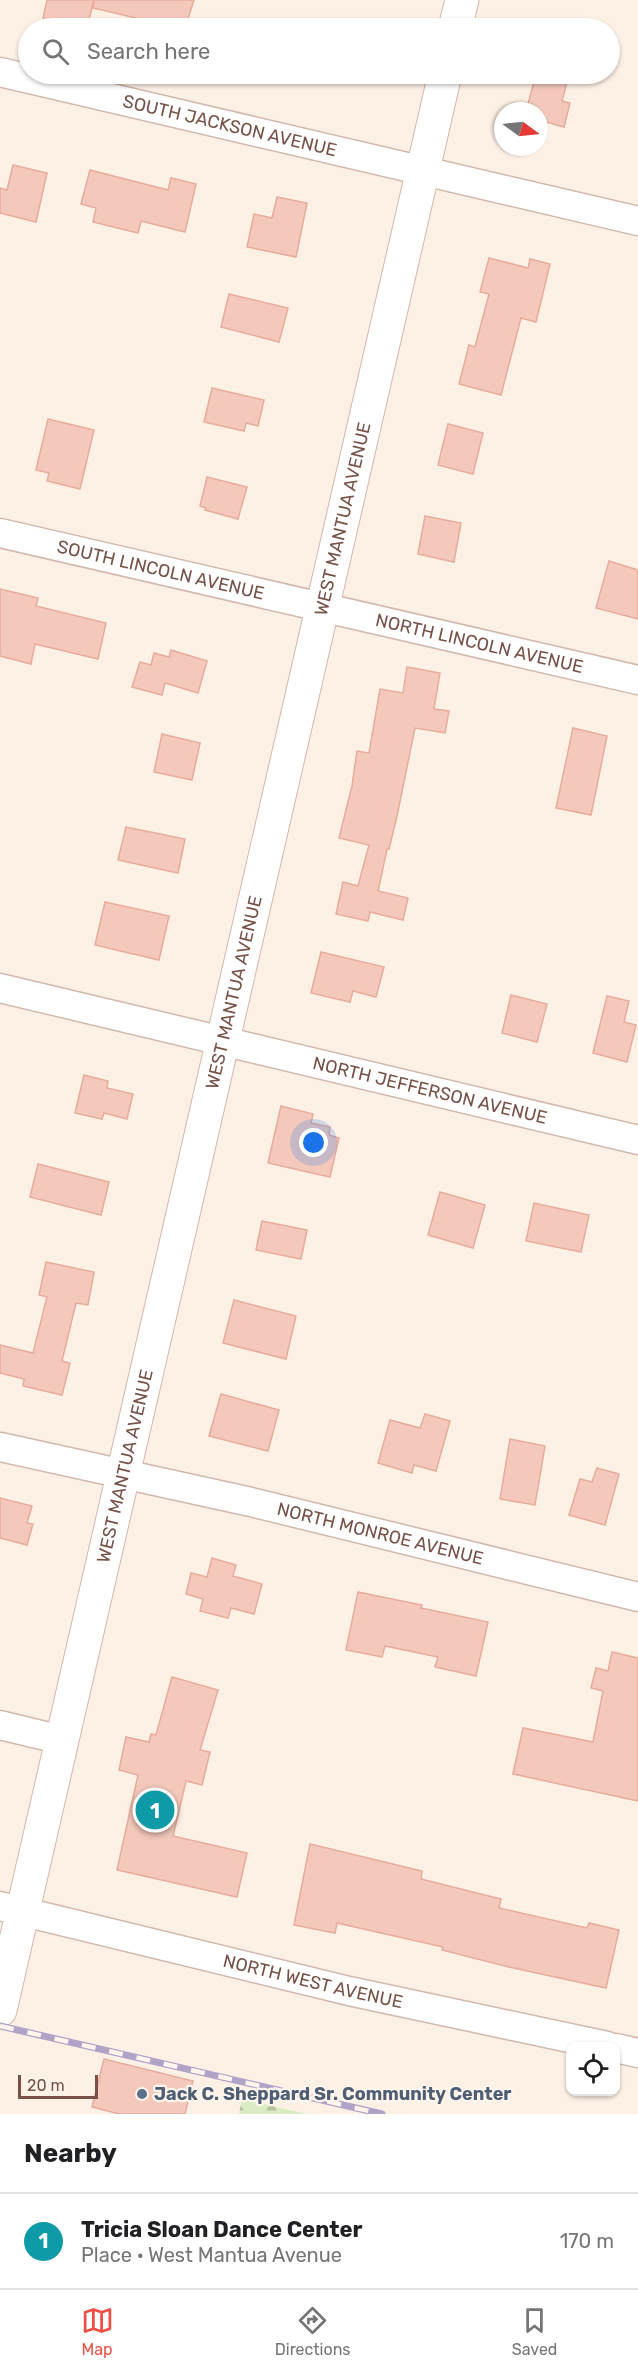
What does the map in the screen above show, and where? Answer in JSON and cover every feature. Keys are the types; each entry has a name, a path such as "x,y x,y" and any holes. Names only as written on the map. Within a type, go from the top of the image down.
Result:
{"street":[{"path":"458,18 462,0"},
{"name":"SOUTH JACKSON AVENUE","path":"0,72 18,76"},
{"name":"SOUTH JACKSON AVENUE","path":"51,84 638,221"},
{"name":"WEST MANTUA AVENUE","path":"0,2010 11,1909 62,1740 443,84"},
{"name":"SOUTH LINCOLN AVENUE","path":"0,533 322,607"},
{"name":"NORTH LINCOLN AVENUE","path":"322,607 638,680"},
{"name":"NORTH JEFFERSON AVENUE","path":"0,988 638,1140"},
{"name":"NORTH MONROE AVENUE","path":"0,1447 251,1502 638,1597"},
{"path":"0,1725 62,1740"},
{"name":"NORTH WEST AVENUE","path":"11,1909 349,1991 588,2042"},
{"path":"620,2049 638,2053"}],"green space":[{"path":"242,2099 307,2114 239,2114"}],"building":[{"path":"47,0 94,0 90,18 43,18"},
{"path":"94,0 194,0 188,18 136,18 93,8"},
{"path":"533,84 566,84 562,101 570,103 564,127 548,123 548,102 528,102"},
{"path":"13,165 47,173 36,222 0,213 0,188 7,190"},
{"path":"90,170 168,190 171,178 196,184 185,232 141,221 138,233 93,222 96,208 81,204"},
{"path":"277,197 307,203 296,257 247,247 254,214 272,218"},
{"path":"489,258 528,268 530,259 550,264 536,322 521,318 501,395 459,384 469,345 475,347 489,294 480,292"},
{"path":"229,294 288,308 279,342 221,327"},
{"path":"212,388 264,400 258,426 246,423 244,431 204,422"},
{"path":"48,419 94,430 80,489 47,481 49,473 36,470"},
{"path":"448,424 483,433 473,474 438,465"},
{"path":"207,477 247,487 238,519 205,510 206,508 200,506"},
{"path":"425,516 461,523 454,562 418,554"},
{"path":"609,561 638,570 638,619 596,608"},
{"path":"0,589 38,598 36,606 106,623 98,659 35,644 31,664 0,656"},
{"path":"171,650 207,661 198,693 165,683 162,695 132,687 140,662 151,665 154,653 169,657"},
{"path":"407,667 440,673 434,709 449,711 445,733 415,728 397,816 389,849 387,849 378,891 408,898 403,920 370,912 368,921 336,914 343,882 358,886 369,845 339,838 352,786 357,751 369,753 380,689 403,693"},
{"path":"573,728 607,736 591,815 556,808"},
{"path":"162,734 200,743 192,780 154,772"},
{"path":"126,827 185,839 178,873 118,860"},
{"path":"105,902 169,916 159,960 95,945"},
{"path":"321,952 384,967 376,997 353,991 350,1002 311,993"},
{"path":"511,995 547,1004 537,1042 502,1033"},
{"path":"607,996 629,1001 624,1022 636,1025 627,1062 593,1053"},
{"path":"84,1075 108,1081 107,1088 133,1094 127,1119 104,1113 102,1119 75,1113"},
{"path":"281,1106 313,1114 311,1123 330,1127 329,1135 339,1138 330,1177 268,1163"},
{"path":"38,1164 109,1182 101,1215 30,1197"},
{"path":"440,1192 485,1205 473,1248 428,1235"},
{"path":"534,1203 589,1215 581,1252 526,1241"},
{"path":"262,1221 307,1230 301,1259 256,1250"},
{"path":"46,1262 94,1272 88,1305 76,1303 62,1361 70,1363 62,1395 23,1386 24,1379 0,1373 0,1345 33,1353 47,1297 39,1295"},
{"path":"234,1300 296,1316 286,1359 223,1343"},
{"path":"221,1394 279,1410 268,1451 209,1436"},
{"path":"425,1414 450,1421 436,1471 414,1465 412,1473 378,1463 390,1420 420,1428"},
{"path":"510,1439 545,1446 535,1505 500,1499"},
{"path":"597,1468 619,1474 605,1525 569,1515 580,1479 592,1482"},
{"path":"0,1498 32,1506 27,1523 33,1524 27,1545 0,1538"},
{"path":"212,1558 236,1565 233,1576 262,1584 254,1614 231,1608 228,1618 200,1611 203,1599 186,1594 191,1573 207,1577"},
{"path":"358,1592 488,1622 476,1676 435,1667 438,1657 385,1646 382,1657 346,1650"},
{"path":"612,1652 638,1658 638,1801 513,1774 523,1728 593,1742 603,1691 591,1688 596,1668 608,1671"},
{"path":"172,1677 218,1690 200,1750 210,1752 202,1785 186,1781 173,1836 247,1853 237,1897 117,1870 138,1775 119,1770 126,1737 149,1742 151,1734 156,1735"},
{"path":"310,1844 422,1871 421,1879 501,1899 499,1908 587,1928 589,1923 619,1930 606,1988 509,1967 442,1950 443,1947 337,1923 335,1933 294,1925"},
{"name":"Jack C. Sheppard Sr. Community Center","path":"104,2059 193,2081 185,2114 119,2114 92,2107"}],"railway":[{"path":"0,2026 382,2114"}],"place":[{"name":"Tricia Sloan Dance Center","path":"155,1810"},
{"name":"Jack C. Sheppard Sr. Community Center","path":"142,2094"}]}
